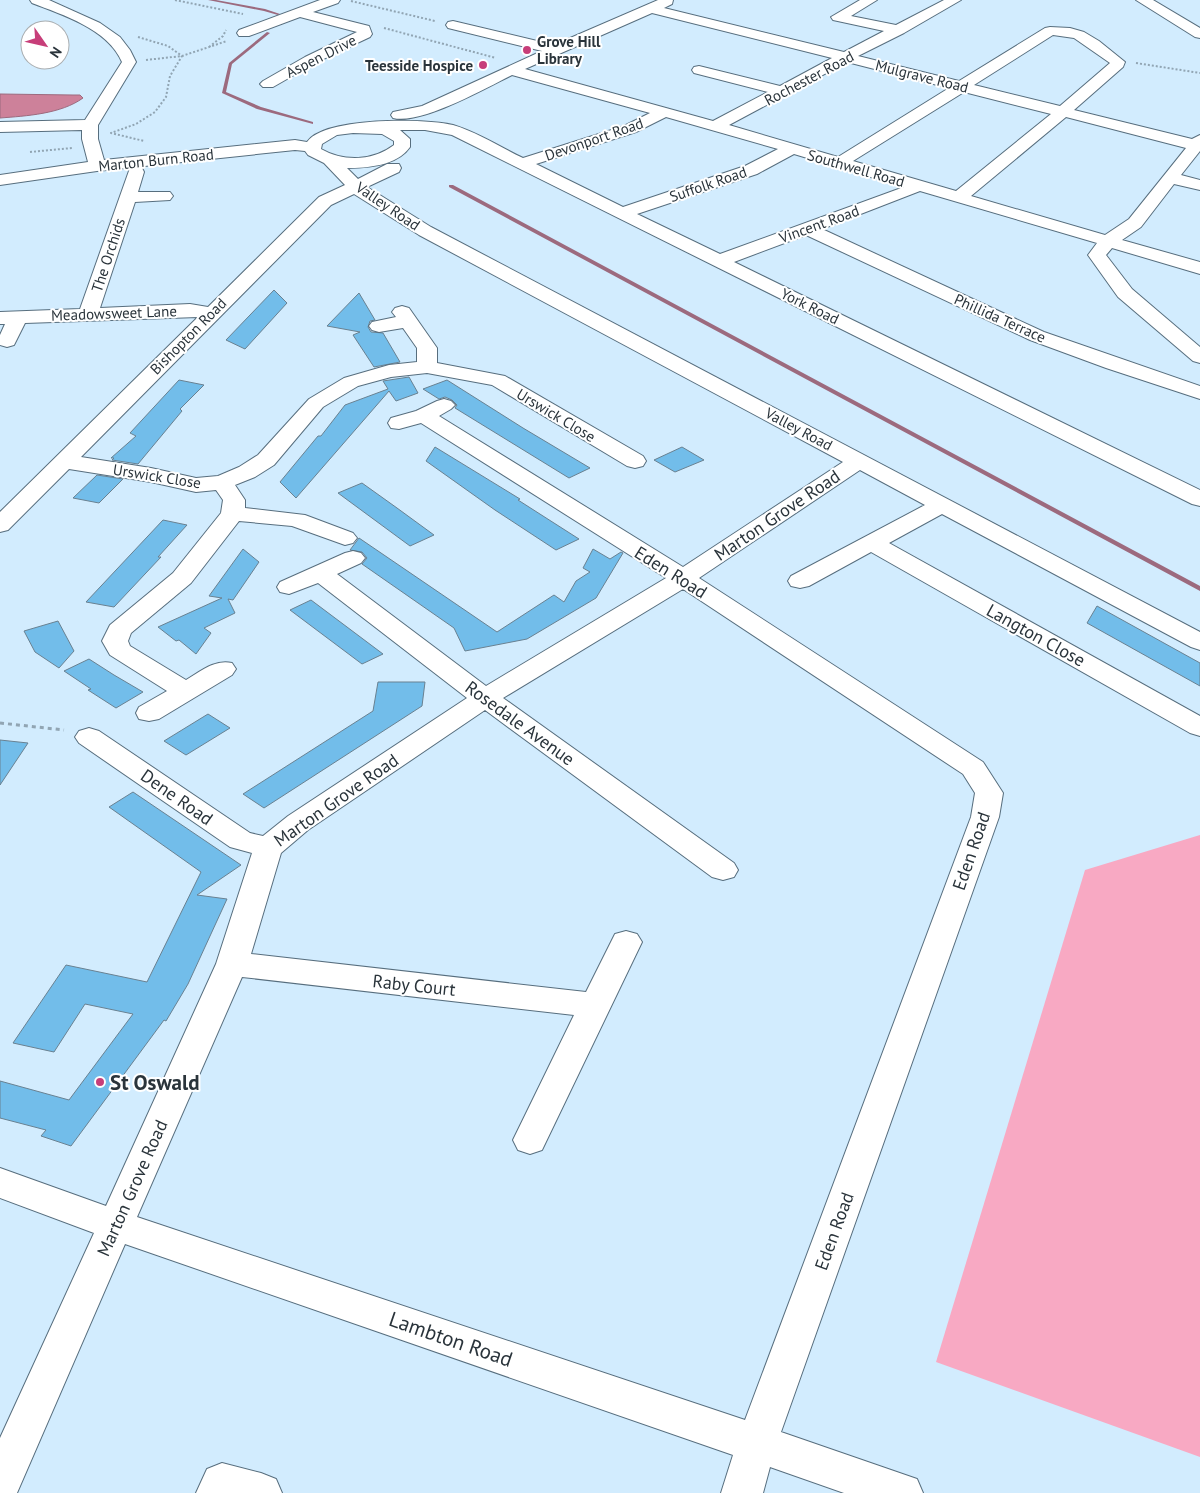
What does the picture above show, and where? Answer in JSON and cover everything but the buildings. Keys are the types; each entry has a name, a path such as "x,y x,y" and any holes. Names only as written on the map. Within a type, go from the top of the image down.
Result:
{"street":[{"path":"37,0 69,12 98,28 122,47 129,62 116,86 90,125 90,139 97,166"},
{"path":"244,33 334,0"},
{"path":"330,160 354,162 380,159 393,170 402,147 402,139 421,118 511,69 668,0"},
{"path":"870,0 838,17 899,30"},
{"name":"Rochester Road","path":"715,126 954,0"},
{"path":"1143,0 1200,34"},
{"name":"Mulgrave Road","path":"649,8 1197,142"},
{"name":"Aspen Drive","path":"268,84 310,60 365,34 364,29 300,13"},
{"path":"453,25 555,50"},
{"path":"839,163 1062,25 1078,33 1118,62 1064,111 959,197"},
{"name":"Southwell Road","path":"511,69 715,126 1200,268"},
{"path":"699,70 784,90"},
{"path":"312,147 314,141 320,136 383,110 405,104 468,77 486,81"},
{"name":"Devonport Road","path":"523,163 630,129 664,112"},
{"path":"253,149 255,141 342,127 421,118"},
{"path":"370,128 421,118"},
{"name":"York Road","path":"421,118 431,126 452,130 523,163 1200,499"},
{"path":"0,127 90,125"},
{"path":"342,127 390,131 402,139"},
{"path":"1197,142 1135,223 1108,241 1097,255 1125,293 1200,357"},
{"name":"Marton Burn Road","path":"0,180 97,166 253,149 295,145 312,147"},
{"name":"Valley Road","path":"312,147 314,152 330,160 356,187 425,230 1200,642"},
{"name":"Suffolk Road","path":"623,213 751,170 791,149"},
{"name":"Bishopton Road","path":"0,525 210,313 325,201 393,170"},
{"name":"The Orchids","path":"88,314 136,172"},
{"path":"1171,178 1200,185"},
{"name":"Vincent Road","path":"719,261 918,186"},
{"name":"The Orchids","path":"127,197 164,196"},
{"name":"Valley Road","path":"405,200 425,230"},
{"name":"Phillida Terrace","path":"806,228 1037,336 1200,393"},
{"name":"Meadowsweet Lane","path":"7,341 9,317 190,310 210,313"},
{"path":"379,326 405,317 427,348 427,367"},
{"name":"Urswick Close","path":"64,461 151,475 196,485 222,482 246,472 266,460 316,403 351,382 389,371 427,367 498,380 634,461"},
{"name":"Eden Road","path":"422,415 683,578 973,768 989,793 985,817 757,1443 742,1493"},
{"name":"Urswick Close","path":"612,448 633,439"},
{"name":"Marton Grove Road","path":"0,1484 232,964 268,848 298,823 484,698 683,578 859,461"},
{"path":"186,691 119,650 115,640 119,630 182,578 233,514 234,500 222,482"},
{"path":"292,519 306,499"},
{"path":"800,581 942,505"},
{"path":"233,514 292,519 305,522 349,548 320,573 289,587"},
{"name":"Langton Close","path":"872,543 1200,727"},
{"name":"Rosedale Avenue","path":"320,573 484,698 722,870"},
{"path":"149,713 223,669"},
{"name":"Dene Road","path":"89,737 240,840 268,848"},
{"path":"530,1140 626,942"},
{"name":"Raby Court","path":"232,964 596,1005"},
{"name":"Lambton Road","path":"0,1183 115,1225 902,1493"},
{"path":"217,1493 222,1483 261,1493"}],"path":[{"path":"175,0 275,22"},
{"path":"348,0 453,25"},
{"path":"228,11 229,17"},
{"path":"434,41 453,25"},
{"path":"381,27 513,62 511,69"},
{"path":"207,48 223,36 227,29"},
{"path":"141,61 182,56 242,36 244,33"},
{"path":"130,35 158,42 177,50 182,56"},
{"path":"149,142 110,133 136,124 155,112 166,97 170,76 182,56"},
{"path":"1118,62 1149,64 1200,73"},
{"path":"0,723 68,730 89,737"}],"shaded area":[{"path":"0,94 80,95 83,98 54,111 0,118"},
{"path":"1200,835 1200,1457 936,1362 1085,870"}],"waterway":[{"path":"210,0 278,14"},
{"path":"268,33 230,64 224,93 259,108 311,123"},
{"path":"451,186 1200,589"}],"place":[{"name":"Grove Hill Library","path":"527,50"},
{"name":"Teesside Hospice","path":"483,65"},
{"name":"St Oswald","path":"100,1082"}]}
